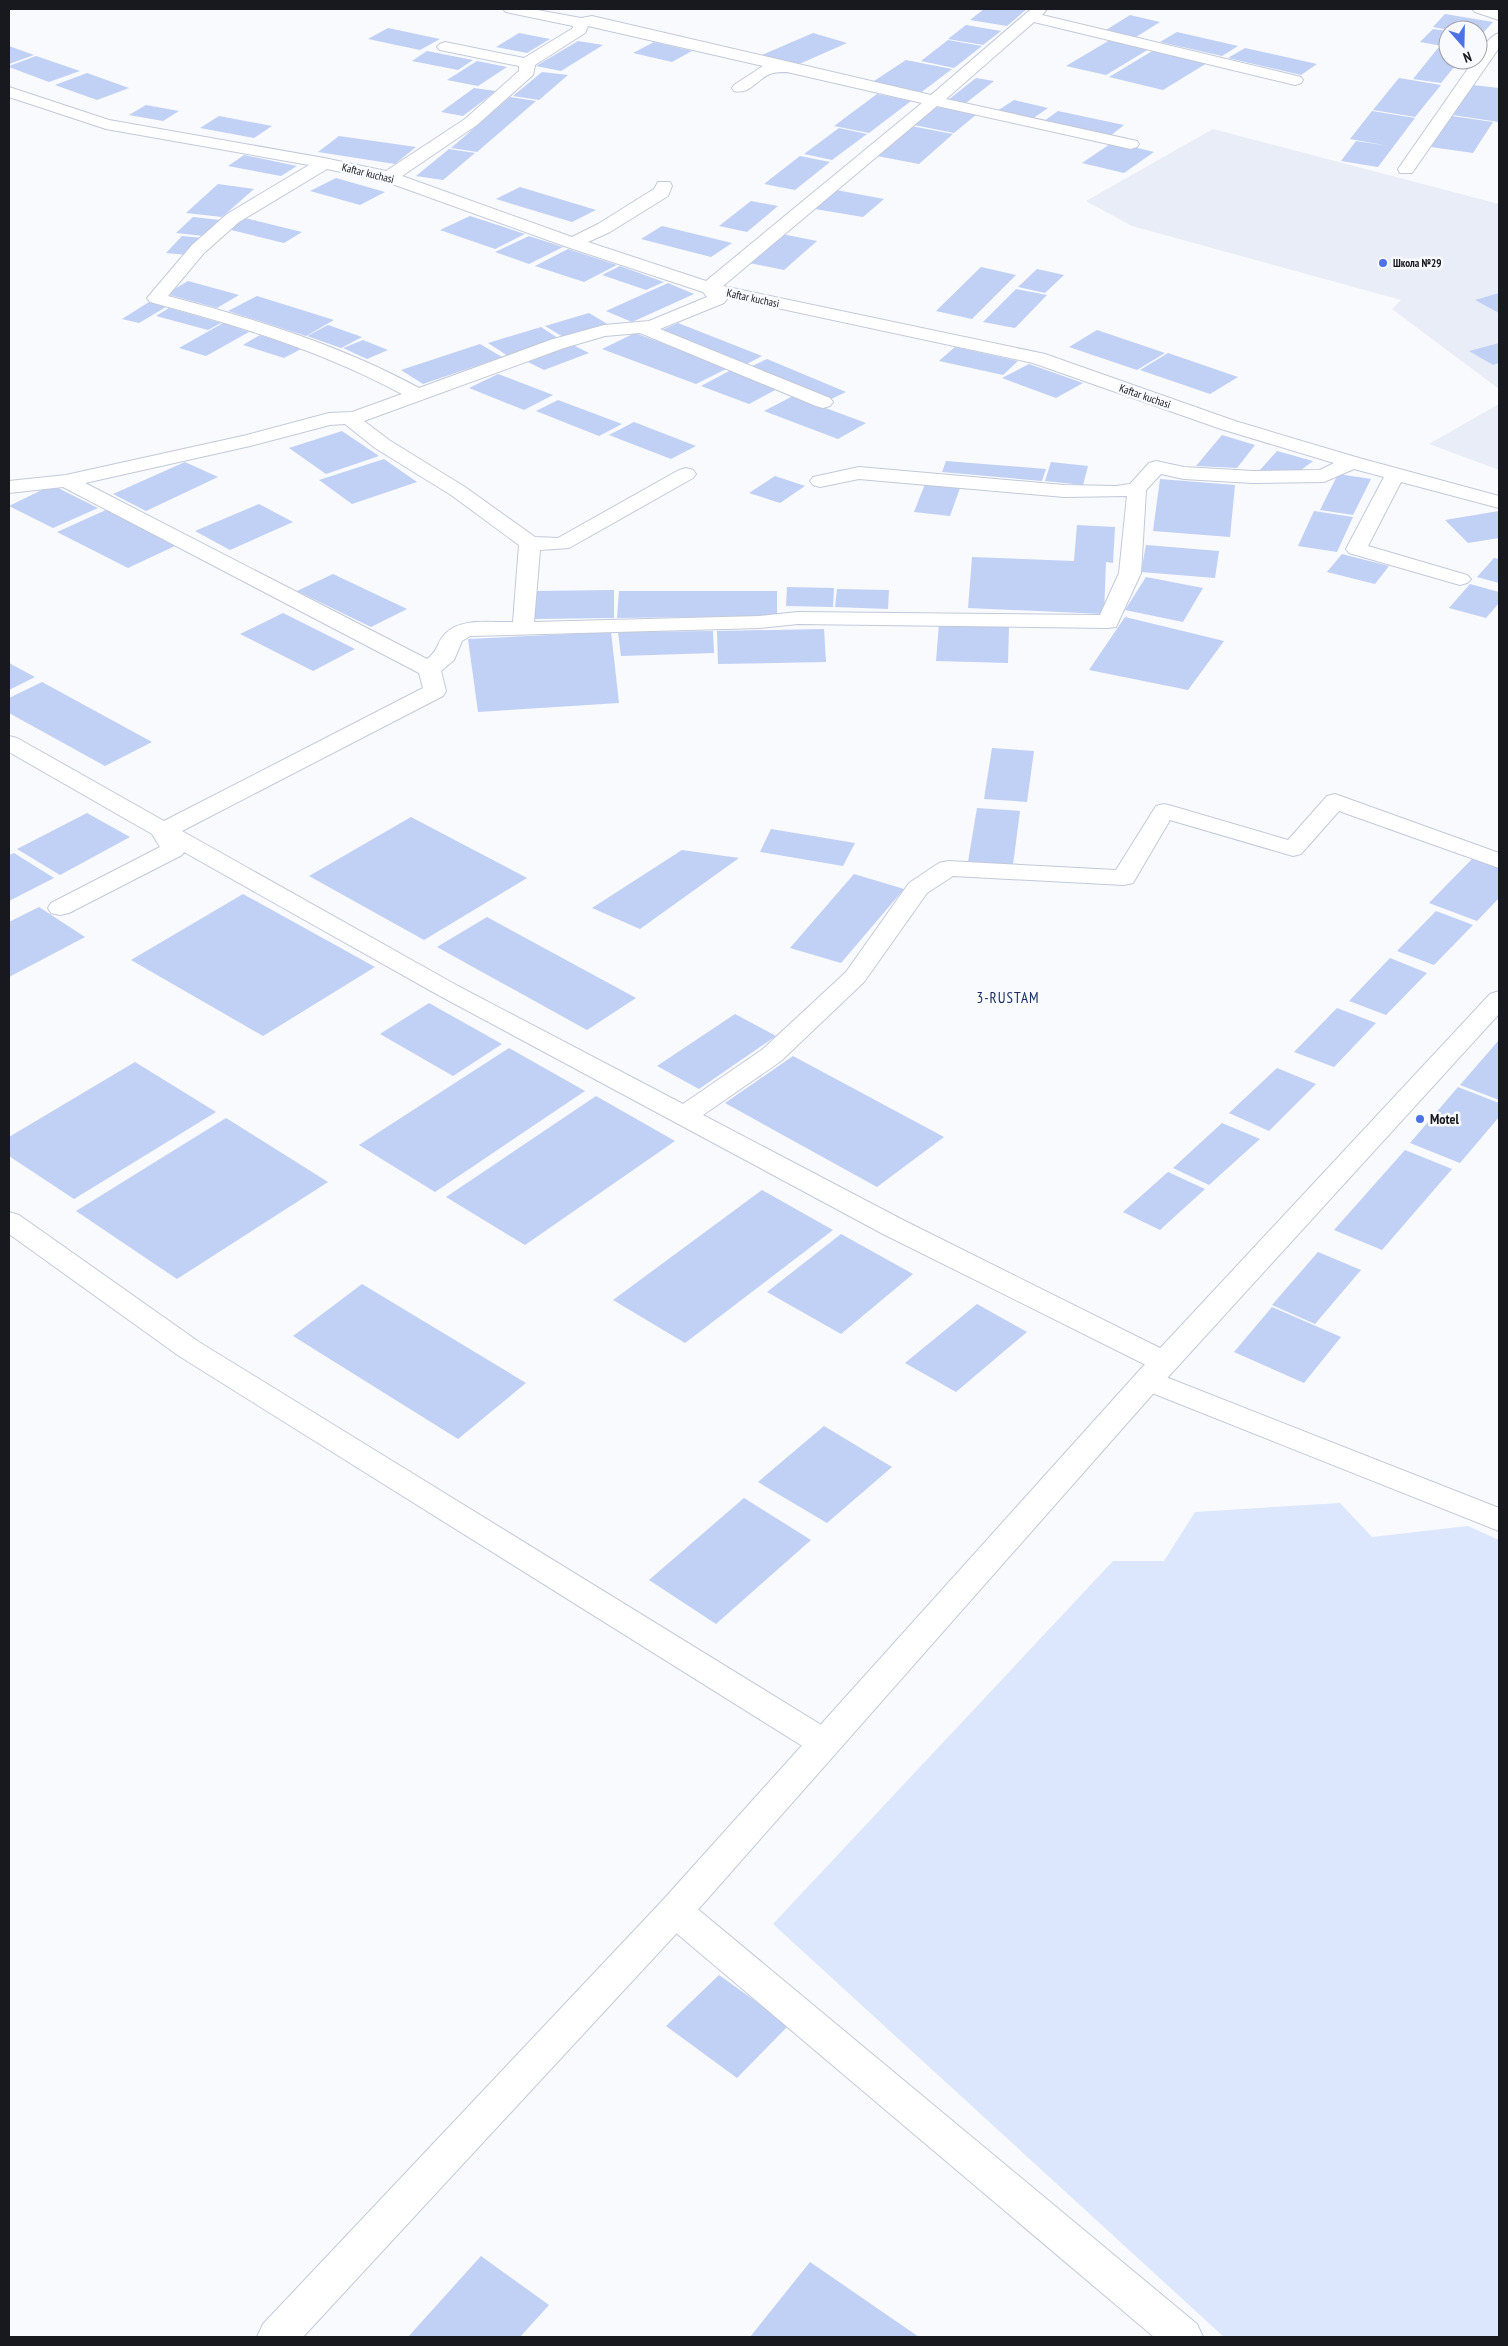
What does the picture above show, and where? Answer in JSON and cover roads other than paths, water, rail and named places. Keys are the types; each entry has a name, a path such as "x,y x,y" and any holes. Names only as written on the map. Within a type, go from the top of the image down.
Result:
{"street":[{"path":"511,9 581,23 592,21 934,102 1131,144"},
{"path":"1480,9 1499,15"},
{"path":"9,487 66,480 250,440 329,419 354,418 497,364 604,330 652,326 718,299 709,288 934,102 1035,13 1295,80"},
{"path":"444,48 527,63 580,30 581,23"},
{"path":"1406,169 1467,80 1499,38"},
{"path":"389,177 471,122 527,72 527,63"},
{"path":"740,88 766,70 787,67"},
{"name":"Kaftar kuchasi","path":"9,92 106,124 324,163 389,177 573,243 709,288 1038,358 1228,426 1499,502"},
{"path":"324,163 233,218 198,249 156,298 230,318 322,348 389,378 417,394"},
{"path":"573,243 604,228 662,192 664,186"},
{"path":"652,326 648,332 823,402"},
{"path":"354,418 353,422 382,444 458,491 530,543 562,544 686,474"},
{"path":"820,481 859,473 1064,491 1116,492 1136,489 1156,467 1184,472 1253,477 1324,476 1352,462"},
{"path":"1395,474 1356,549 1460,579"},
{"path":"66,480 429,669 435,691 163,831"},
{"path":"429,669 446,655 453,638 465,630 760,622 798,618 1108,622 1130,573 1138,496 1136,489"},
{"path":"523,628 530,543"},
{"path":"9,743 448,992 893,1227 1156,1371 1499,1520"},
{"path":"684,1116 772,1055 855,977 918,888 948,868 1124,878 1164,811 1293,849 1335,801 1499,861"},
{"path":"60,908 173,850 163,831"},
{"path":"277,2337 675,1911 1156,1371 1499,999"},
{"path":"9,1221 189,1349 824,1743"},
{"path":"675,1911 1183,2337"}],"place":[{"name":"Школа №29","path":"1383,263"},
{"name":"Motel","path":"1420,1119"}],"district":[{"name":"3-RUSTAM","path":"1008,997"}]}
